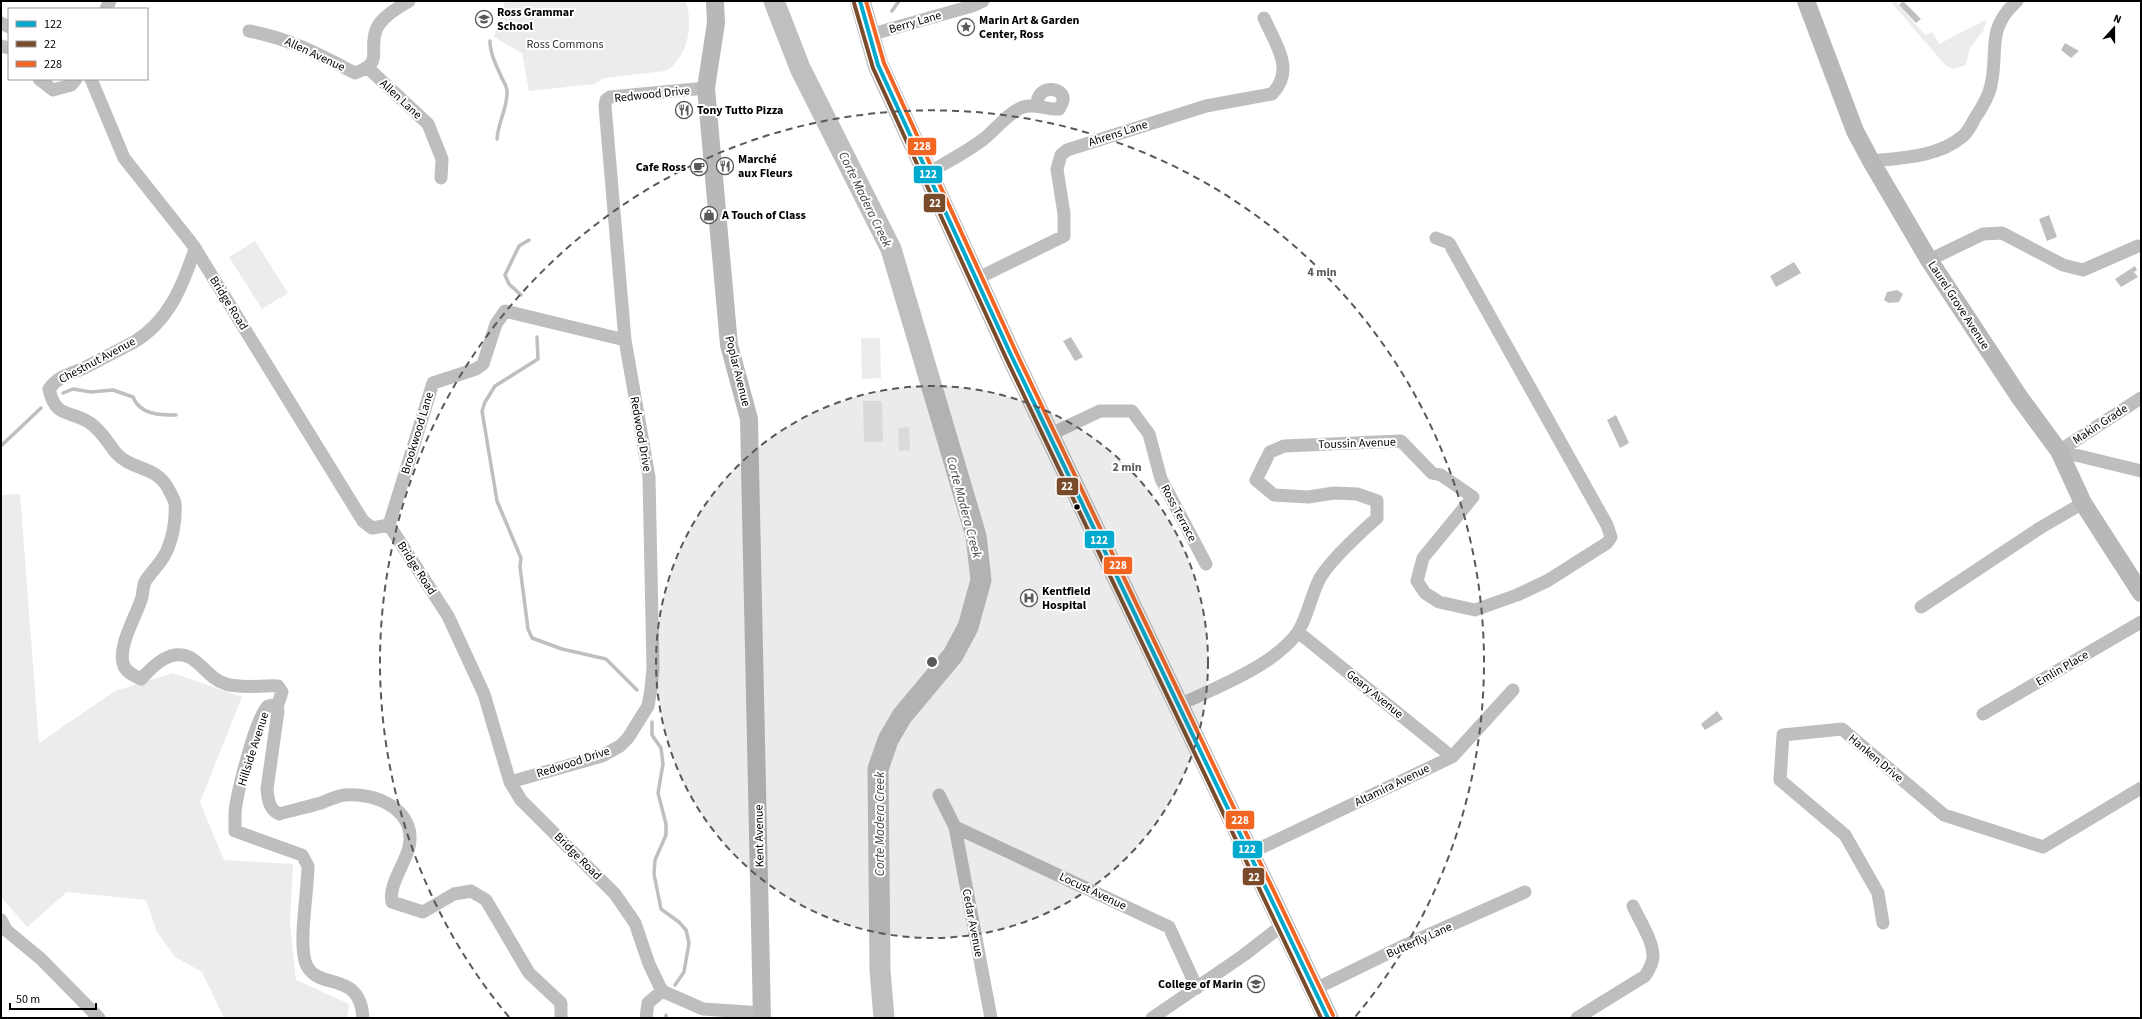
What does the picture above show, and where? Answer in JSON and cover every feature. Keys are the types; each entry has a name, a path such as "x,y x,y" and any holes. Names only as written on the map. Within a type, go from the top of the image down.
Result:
{"main road":[{"path":"860,1 880,70 976,279 1328,1018"}],"street":[{"path":"368,68 373,63 376,31 393,11 408,1"},
{"name":"Poplar Avenue","path":"715,1 716,23 706,88 729,345 749,419 753,654"},
{"name":"Berry Lane","path":"869,35 972,6 983,1"},
{"name":"Laurel Grove Avenue","path":"1806,1 1855,131 1870,161 1929,260 2020,398 2059,451 2083,502 2141,593"},
{"path":"1870,161 1916,156 1942,148 1964,136 1980,111 1991,86 1995,40 1999,25 2007,10 2017,1"},
{"name":"Ahrens Lane","path":"976,279 1064,236 1064,214 1057,169 1061,155 1067,150 1206,106 1243,101 1272,94 1281,80 1284,72 1284,62 1281,51 1264,18"},
{"name":"Allen Avenue","path":"249,31 278,36 355,73 368,68"},
{"name":"Allen Lane","path":"368,68 428,124 442,159 441,178"},
{"path":"40,80 53,90 71,85 75,80"},
{"name":"Bridge Road","path":"90,80 124,158 195,249 362,521 372,528 389,525 448,616 484,694 510,782 521,800 615,894 634,923 649,964 662,991"},
{"name":"Redwood Drive","path":"510,782 595,758 620,746 628,738 648,706 653,668 649,477 625,340 605,106 606,100 610,97 706,88"},
{"path":"928,174 959,156 985,138 1014,112 1024,107 1036,106"},
{"path":"1929,260 1983,234 2002,233 2063,265 2083,270 2138,246"},
{"name":"Toussin Avenue","path":"1179,705 1261,665 1276,654 1298,632 1320,578 1356,538 1377,518 1377,501 1357,494 1334,493 1308,497 1274,495 1256,480 1270,452 1284,446 1401,441 1432,473 1441,475 1473,497 1423,558 1417,581 1425,593 1440,602 1475,610 1517,595 1547,581 1607,543 1611,537 1607,525 1449,243 1436,238"},
{"name":"Chestnut Avenue","path":"195,249 183,286 163,317 136,341 80,370 57,379 50,389 53,404 60,410 89,422 103,434 116,453 130,463 149,469 165,482 175,501 175,526 173,533 168,548 157,568 145,581 142,598 129,626 123,651 124,666 130,674 141,678 161,660 169,656 180,655 191,658 212,678 226,685 278,686 282,692 277,707"},
{"name":"Brookwood Lane","path":"389,525 433,383 476,369 483,364 496,324 505,311 625,340"},
{"name":"Makin Grade","path":"2059,451 2141,398"},
{"name":"Ross Terrace","path":"1049,435 1100,411 1132,411 1149,434 1161,479 1206,564"},
{"path":"2059,451 2141,471"},
{"path":"1921,607 2040,528 2083,502"},
{"name":"Emlin Place","path":"1983,714 2141,622"},
{"name":"Geary Avenue","path":"1298,632 1452,757"},
{"name":"Kent Avenue","path":"753,654 759,822 762,1015"},
{"name":"Altamira Avenue","path":"1250,853 1452,757 1513,690"},
{"name":"Hillside Avenue","path":"363,1018 363,1008 353,990 337,982 317,977 306,965 302,947 308,866 302,855 235,831 235,811 245,767 262,714 268,706 277,707 267,789 268,802 273,811 279,814 343,795 363,796 390,804 406,819 410,830 409,847 401,870 390,894 392,902 423,912 454,894 471,891 486,900 529,974 561,1003 561,1018"},
{"name":"Hanken Drive","path":"1883,923 1878,893 1845,835 1780,780 1783,735 1842,729 1944,815 2043,847 2141,788"},
{"name":"Cedar Avenue","path":"939,795 955,827 991,1018"},
{"name":"Locust Avenue","path":"955,827 1169,927 1197,988"},
{"name":"Butterfly Lane","path":"1315,989 1525,892"},
{"path":"1577,1018 1645,976 1651,966 1653,955 1650,941 1633,906"},
{"path":"1,920 6,930 41,959 99,1018"},
{"path":"1152,1018 1197,988 1284,924"},
{"path":"646,1018 648,1003 662,991 703,1009 762,1015"}],"green space":[{"name":"Ross Commons","path":"505,1 685,1 688,10 689,30 684,50 679,59 673,66 665,71 604,78 595,84 529,91 522,53 494,37"},
{"path":"1890,1 1895,1 1925,35 1932,32 1939,44 1987,19 1983,31 1970,48 1966,65 1954,69 1946,66"},
{"path":"255,241 288,293 262,309 229,257"},
{"path":"861,338 880,338 881,378 862,379"},
{"path":"863,401 882,401 883,442 864,442"},
{"path":"909,427 910,450 899,451 898,428"},
{"path":"20,494 39,743 115,691 173,673 242,697 200,802 224,860 293,864 290,923 296,980 349,1004 347,1018 224,1018 202,972 175,957 157,932 146,900 67,892 27,927 1,897 1,495"}],"shaded area":[{"path":"1903,1 1921,19 1916,23 1899,5"},
{"path":"2065,43 2079,51 2071,58 2061,50"},
{"path":"2049,215 2057,237 2047,241 2039,219"},
{"path":"1794,262 1801,273 1776,287 1770,276"},
{"path":"2135,266 2137,270 2134,272 2138,277 2121,287 2115,279"},
{"path":"1897,290 1903,294 1899,302 1889,303 1884,300 1887,292"},
{"path":"1071,337 1083,357 1075,361 1063,341"},
{"path":"1616,415 1629,443 1620,448 1607,420"},
{"path":"1717,711 1723,719 1705,730 1701,724"}],"waterway":[{"name":"Corte Madera Creek","path":"774,1 800,68 891,249 976,536 981,580 968,627 953,655 902,716 888,740 878,769 880,970 884,1018"},
{"path":"892,11 899,1"},
{"path":"490,41 494,59 506,85 507,91 506,103 497,139"},
{"path":"521,295 509,284 505,275 519,246 529,240"},
{"path":"537,337 538,359 495,386 485,402 482,411 497,501 521,558 520,567 528,629 532,638 562,649 606,659 637,690"},
{"path":"63,393 73,389 91,392 113,390 133,397 136,403 145,411 164,415 176,415"},
{"path":"1,446 41,408"},
{"path":"652,722 652,735 661,748 663,764 658,793 666,824 666,835 655,860 654,874 661,909 679,922 686,930 689,943 684,972 675,985"}],"transit line":[{"name":"122","path":"860,1 878,65 1011,355 1328,1018"},
{"name":"228","path":"866,1 884,63 1016,352 1333,1015"},
{"name":"22","path":"854,3 873,68 1006,358 1321,1018"}],"place":[{"name":"Ross Grammar School","path":"484,19"},
{"name":"Marin Art & Garden Center, Ross","path":"966,27"},
{"name":"Tony Tutto Pizza","path":"684,110"},
{"name":"Marché aux Fleurs","path":"725,166"},
{"name":"Cafe Ross","path":"699,167"},
{"name":"A Touch of Class","path":"709,215"},
{"name":"Kentfield Hospital","path":"1029,598"},
{"name":"College of Marin","path":"1256,984"}]}
